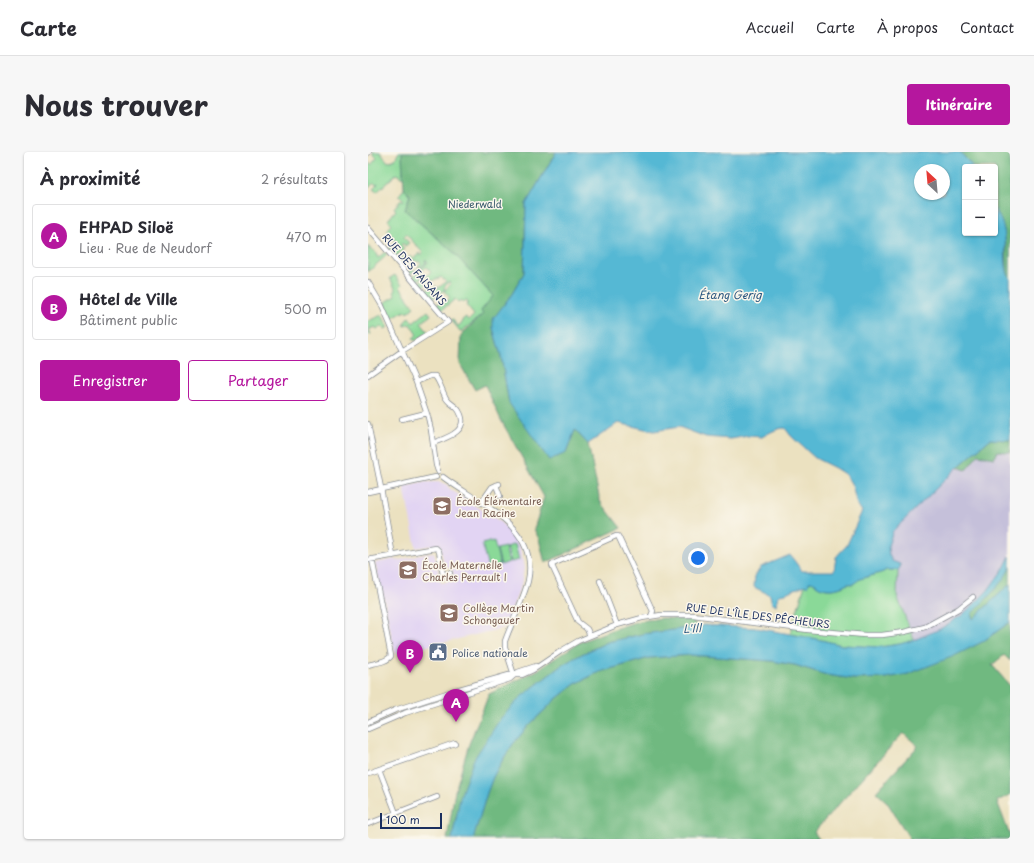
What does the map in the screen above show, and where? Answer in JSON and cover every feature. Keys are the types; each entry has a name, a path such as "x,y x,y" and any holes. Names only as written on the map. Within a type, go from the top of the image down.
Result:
{"street":[{"name":"RUE DES FAISANS","path":"368,228 448,322 402,351"},
{"path":"368,282 378,299 416,382 431,430 438,471 436,476"},
{"path":"368,375 402,351"},
{"path":"416,382 430,376 435,376 446,398 461,414 461,425 456,432 433,443"},
{"path":"402,419 426,413"},
{"path":"368,424 393,556"},
{"path":"438,471 443,473 443,477 504,518 516,531 525,546 529,570 528,582 505,641 505,647 514,675"},
{"path":"368,492 436,476 439,479 443,477"},
{"path":"481,503 492,487 497,484 500,496"},
{"path":"590,636 587,629 578,622 552,565 616,536 618,536 653,611 651,616"},
{"path":"368,665 387,660 391,657 370,559 436,548 439,551 443,575 450,573"},
{"path":"600,581 617,625"},
{"name":"RUE DE L'ÎLE DES PÊCHEURS","path":"368,722 403,707 456,690 509,675 522,675 533,670 571,645 617,625 635,619 651,616 693,615 808,630 882,635 904,632 925,626 958,609 972,597"},
{"name":"RUE DE L'ÎLE DES PÊCHEURS","path":"368,729 404,713 510,679 514,675"},
{"path":"456,690 456,696"},
{"path":"403,707 404,713"},
{"path":"368,773 455,743"},
{"path":"379,769 396,814"},
{"path":"368,824 437,797"}],"shaded area":[{"path":"997,451 1010,452 1010,556 1004,568 988,590 962,615 940,629 914,640 897,596 898,570 900,568 897,563 892,561 889,555 888,546 893,531 958,467 966,470 978,455 993,458"},
{"path":"425,482 439,482 446,484 451,490 498,520 510,531 520,548 522,556 524,568 521,586 504,628 395,654 375,563 395,559 395,561 434,552 441,583 454,580 452,568 448,568 444,565 440,544 416,548 404,487"}],"green space":[{"path":"380,152 388,162 395,159 399,152 403,152 403,178 396,174 377,192 373,189 378,184 376,185 374,183 369,188 368,187 368,162 371,165 377,158 372,153"},
{"name":"Niederwald","path":"403,152 556,152 526,204 524,273 512,294 498,313 493,328 501,356 509,403 566,453 575,430 588,444 600,501 621,528 545,563 539,539 534,529 544,497 501,420 485,385 475,390 460,364 461,335 483,314 481,311 493,296 451,250 405,210 410,195 404,189"},
{"path":"960,152 1010,152 1010,279 1007,274 1006,244 1003,226 998,215 998,164 970,164"},
{"path":"404,189 410,194 405,210 451,250 493,296 481,311 483,314 461,332 451,320 452,319 458,326 466,317 469,320 474,315 466,305 468,303 466,300 463,303 461,300 458,302 455,299 442,310 437,304 441,302 443,304 450,298 444,291 451,284 449,282 444,287 445,289 436,297 435,296 432,298 425,291 435,286 438,288 446,282 441,277 433,281 432,280 422,287 419,283 431,272 426,267 421,272 424,276 417,281 413,276 428,262 425,260 426,263 411,274 409,272 412,269 415,271 419,268 418,266 421,264 419,261 417,262 415,260 405,267 398,260 402,256 406,260 411,256 413,259 420,253 421,255 423,253 406,234 404,237 409,243 405,246 403,243 401,245 404,249 396,256 388,248 395,243 395,241 387,230 392,224 388,220 396,210 394,208 401,200 404,200 399,195"},
{"path":"368,246 372,251 374,250 378,258 385,252 387,255 368,272"},
{"path":"395,275 402,285 400,287 414,307 407,313 405,311 391,319 384,303 396,296 394,292 396,290 390,278"},
{"path":"428,311 431,315 421,323 428,332 415,341 413,338 417,335 410,324 405,326 405,323 409,317 413,323"},
{"path":"382,315 388,327 385,329 382,326 376,329 374,327 369,330 371,334 368,335 368,321"},
{"path":"990,439 1010,440 1010,452 997,451 994,458 978,455 966,470 958,467"},
{"path":"494,541 500,565 488,568 482,544"},
{"path":"515,544 519,560 511,562 507,547"},
{"path":"505,547 509,562 501,565 497,549"},
{"path":"1010,566 1010,584 973,619 971,614 995,588"},
{"path":"886,570 898,570 897,596 914,640 880,647 842,645 790,634 805,585 809,582 816,583 816,585 822,588 835,589 848,584 853,584 859,579"},
{"path":"663,618 693,620 697,627 643,634 608,642 562,665 522,696 456,818 452,839 447,839 455,791 469,744 489,694 536,671 578,643 639,621"},
{"path":"1010,622 1010,661 1004,655 992,665 1010,686 1010,795 997,801 1010,839 910,839 887,802 876,792 918,746 903,733 814,832 819,839 473,839 493,777 513,744 528,726 556,699 575,684 599,672 649,658 691,655 772,661 795,665 827,675 854,679 885,678 908,674 982,642"}],"water":[{"name":"Étang Gerig","path":"556,152 960,152 970,164 962,164 962,236 998,236 998,216 1003,226 1006,267 1010,279 1010,440 990,439 958,467 893,531 888,546 889,555 892,561 900,564 900,568 898,570 886,570 860,579 853,584 848,584 835,589 822,588 816,585 816,583 809,582 807,586 805,585 778,596 776,605 772,604 770,595 754,587 755,576 761,567 790,555 802,571 834,571 836,557 847,545 862,511 857,505 852,485 846,475 815,458 791,436 785,428 770,432 762,437 748,436 731,439 706,437 679,427 654,431 618,423 588,444 575,430 566,453 549,460 509,403 501,356 493,328 493,319 512,294 524,273 526,204"},
{"name":"L'Ill","path":"1010,556 1010,565 1004,577 994,591 971,614 973,619 1010,584 1010,622 982,642 954,656 908,674 885,678 854,679 827,675 795,665 772,661 691,655 649,658 599,672 575,684 556,699 528,726 503,759 493,777 487,793 473,839 452,839 461,794 474,759 501,718 522,696 562,665 582,654 608,642 643,634 703,625 757,628 842,645 880,647 900,644 940,629 962,615 988,590 1004,568"}],"place":[{"name":"École Élémentaire Jean Racine","path":"442,506"},
{"name":"École Maternelle Charles Perrault I","path":"408,570"},
{"name":"Collège Martin Schongauer","path":"449,613"},
{"name":"Police nationale","path":"438,652"},
{"name":"Hôtel de Ville","path":"410,673"},
{"name":"EHPAD Siloë","path":"456,722"}]}
